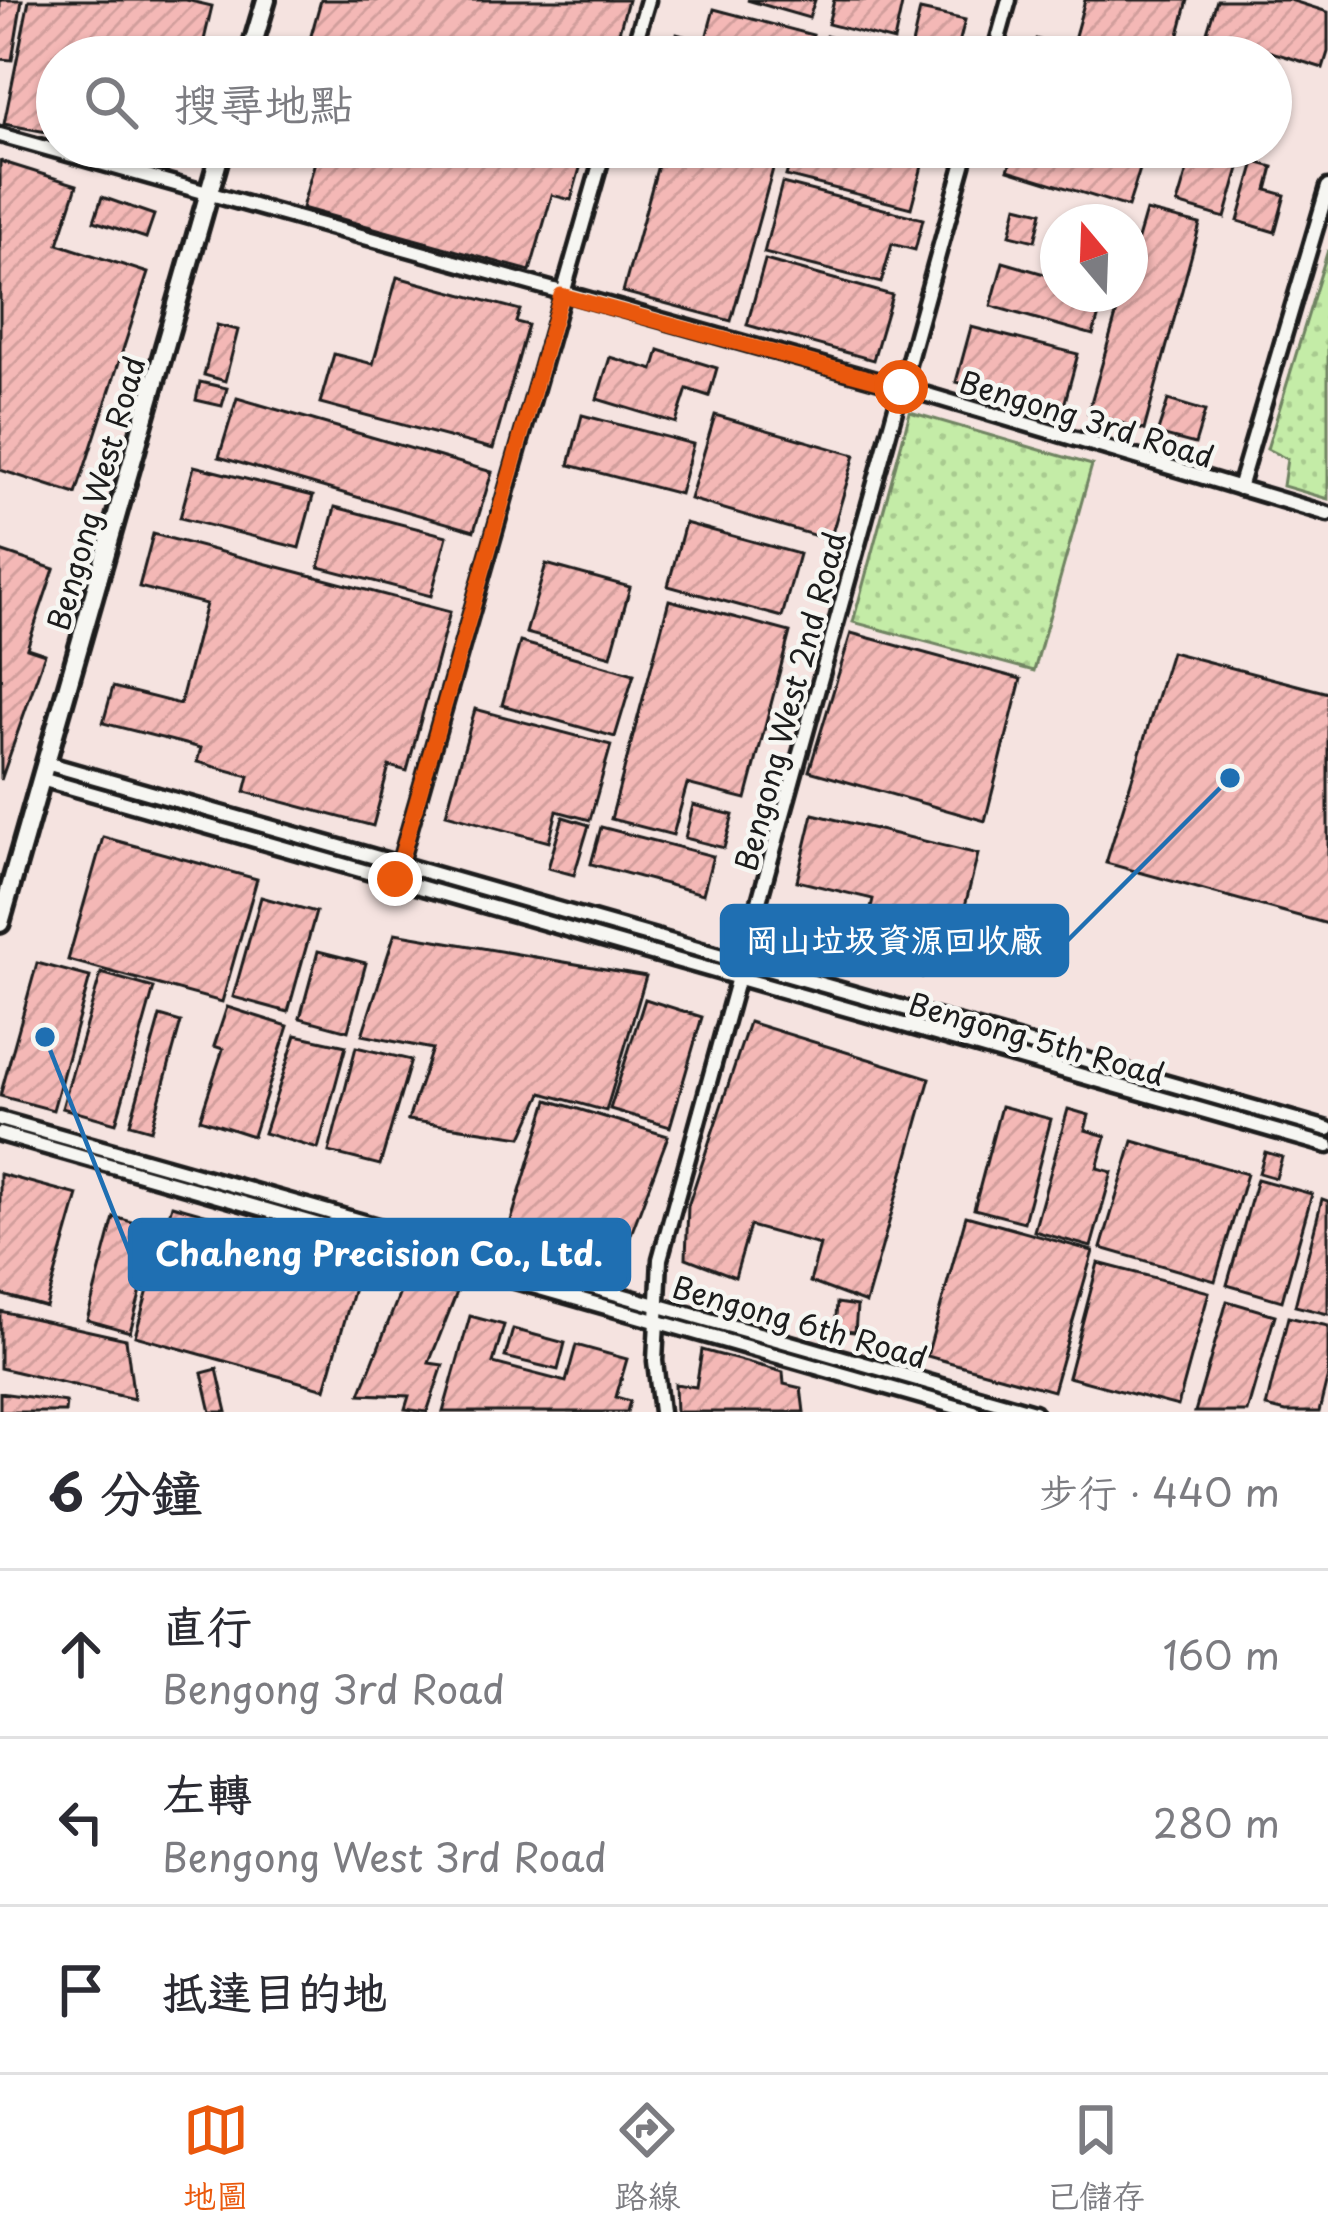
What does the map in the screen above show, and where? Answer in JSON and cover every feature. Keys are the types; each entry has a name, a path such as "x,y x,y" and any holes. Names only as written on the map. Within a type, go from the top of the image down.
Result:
{"street":[{"path":"255,36 266,0"},
{"path":"637,36 648,0"},
{"path":"999,36 1010,0"},
{"name":"Bengong 3rd Road","path":"0,135 36,145"},
{"name":"Bengong 3rd Road","path":"116,168 901,387 1328,514"},
{"name":"Bengong West Road","path":"0,923 216,168"},
{"path":"395,879 598,168"},
{"name":"Bengong West 2nd Road","path":"661,1412 655,1361 660,1259 962,168"},
{"path":"1239,488 1328,187"},
{"name":"Bengong 5th Road","path":"44,771 400,863 1328,1129"},
{"name":"Bengong 5th Road","path":"44,771 395,879 1328,1147"},
{"name":"Bengong 6th Road","path":"0,1120 1034,1412"},
{"name":"Bengong 6th Road","path":"0,1134 974,1412"}],"green space":[{"path":"1328,250 1328,499 1283,486 1287,459 1267,449"},
{"path":"910,412 1092,465 1034,671 853,622"}],"building":[{"path":"0,0 22,0 12,60 0,59"},
{"path":"29,0 186,0 212,6 205,36 36,36 36,130 4,124"},
{"path":"321,0 628,0 618,36 311,36"},
{"path":"747,0 815,0 809,18"},
{"path":"834,0 903,0 895,36 875,36 828,24"},
{"path":"1085,0 1188,0 1179,36 1075,36"},
{"path":"1217,0 1290,0 1328,12 1328,52 1323,68 1292,58 1292,36 1207,32"},
{"path":"714,9 813,35 813,36 707,36"},
{"path":"920,10 965,20 961,36 914,36"},
{"path":"0,161 77,185 58,244 148,273 76,494 0,470"},
{"path":"313,168 580,168 571,200 552,195 530,271 302,208"},
{"path":"657,168 773,168 731,321 623,292"},
{"path":"788,168 921,168 911,208 786,176"},
{"path":"1140,168 1129,204 1008,170"},
{"path":"1188,168 1239,168 1225,218 1177,204"},
{"path":"1253,168 1273,168 1267,190 1285,195 1275,232 1238,221"},
{"path":"782,183 923,219 915,250 892,244 881,283 764,253"},
{"path":"102,197 154,215 146,238 94,221"},
{"path":"1017,206 1040,212 1035,241 1010,235"},
{"path":"1148,211 1200,224 1144,430 1088,413 1117,312 1148,312"},
{"path":"765,260 892,295 873,360 747,325"},
{"path":"1003,262 1040,273 1040,312 1100,312 1093,335 991,306"},
{"path":"397,277 520,310 516,322 528,325 493,449 320,403 334,354 373,364"},
{"path":"217,325 238,330 225,381 204,375"},
{"path":"971,327 1078,354 1063,409 956,382"},
{"path":"659,350 717,368 709,396 687,389 676,423 597,399 610,357 653,370"},
{"path":"200,382 227,388 222,406 196,400"},
{"path":"237,398 492,472 474,531 219,457"},
{"path":"1168,400 1205,411 1195,444 1157,434"},
{"path":"582,415 693,444 680,494 569,465"},
{"path":"715,415 855,455 830,540 690,499"},
{"path":"194,466 313,496 299,548 180,518"},
{"path":"335,507 447,536 431,596 319,567"},
{"path":"685,523 799,554 782,617 668,586"},
{"path":"153,534 450,612 407,771 389,766 373,826 245,792 249,776 197,762 201,748 103,723 113,687 180,704 206,604 139,587"},
{"path":"0,551 54,569 27,648 45,654 1,780"},
{"path":"546,564 630,587 611,656 526,633"},
{"path":"669,600 790,632 746,799 687,784 673,835 611,819"},
{"path":"851,633 1021,679 985,821 809,771"},
{"path":"520,642 634,674 615,737 502,705"},
{"path":"1171,652 1328,693 1328,924 1106,863"},
{"path":"475,709 611,745 590,820 557,811 549,842 446,814"},
{"path":"693,805 733,815 724,848 685,838"},
{"path":"813,814 978,854 962,918 938,912 922,977 858,961 873,899 797,881"},
{"path":"563,817 589,825 574,875 548,868"},
{"path":"601,827 713,856 703,894 591,864"},
{"path":"103,837 257,879 222,1002 68,960"},
{"path":"261,897 316,912 288,1012 233,997"},
{"path":"395,933 646,976 606,1111 542,1093 522,1137 408,1120 432,1049 362,1035"},
{"path":"318,951 366,963 348,1031 300,1018"},
{"path":"37,963 90,977 53,1110 0,1096"},
{"path":"101,973 154,988 116,1123 62,1108"},
{"path":"645,999 702,1017 670,1127 610,1109"},
{"path":"227,1007 288,1026 253,1136 200,1119 223,1049 214,1046"},
{"path":"160,1016 181,1022 151,1130 130,1124"},
{"path":"749,1022 930,1078 866,1303 810,1282 820,1245 750,1226 735,1277 686,1258 688,1206"},
{"path":"296,1035 346,1046 318,1149 264,1133"},
{"path":"356,1047 411,1060 380,1165 329,1152"},
{"path":"548,1100 668,1136 622,1258 510,1224"},
{"path":"1001,1106 1051,1119 1024,1222 974,1209"},
{"path":"1068,1109 1089,1115 1085,1130 1106,1136 1097,1168 1112,1172 1091,1247 1034,1231"},
{"path":"1133,1141 1247,1174 1215,1281 1101,1248"},
{"path":"1265,1152 1282,1157 1276,1178 1259,1173"},
{"path":"0,1174 78,1195 46,1307 0,1294"},
{"path":"1257,1179 1312,1194 1282,1301 1227,1285"},
{"path":"1322,1199 1328,1201 1328,1314 1295,1306"},
{"path":"172,1205 315,1245 311,1261 358,1274 325,1389 135,1336"},
{"path":"966,1216 1093,1251 1053,1391 927,1356"},
{"path":"114,1217 150,1227 140,1266 147,1268 130,1332 87,1320"},
{"path":"1098,1263 1209,1292 1178,1406 1068,1377"},
{"path":"403,1285 457,1292 429,1363 443,1365 427,1412 405,1409 409,1396 360,1394"},
{"path":"1227,1301 1275,1315 1247,1412 1195,1412"},
{"path":"837,1303 857,1306 855,1332 835,1330"},
{"path":"0,1311 126,1339 134,1399 0,1368"},
{"path":"470,1316 504,1325 493,1363 566,1382 576,1345 627,1359 616,1397 630,1401 627,1412 443,1412"},
{"path":"1288,1317 1328,1326 1328,1375 1319,1412 1266,1407"},
{"path":"513,1329 565,1343 558,1370 505,1357"},
{"path":"702,1350 783,1372 784,1384 801,1388 804,1412 676,1412 675,1384 696,1387"},
{"path":"217,1369 227,1412 211,1412 202,1373"},
{"path":"0,1393 66,1402 65,1412 0,1412"}],"place":[{"name":"岡山垃圾資源回收廠","path":"1230,778"},
{"name":"Chaheng Precision Co., Ltd.","path":"45,1037"}],"route":[{"path":"395,879 561,295 901,387"}]}
